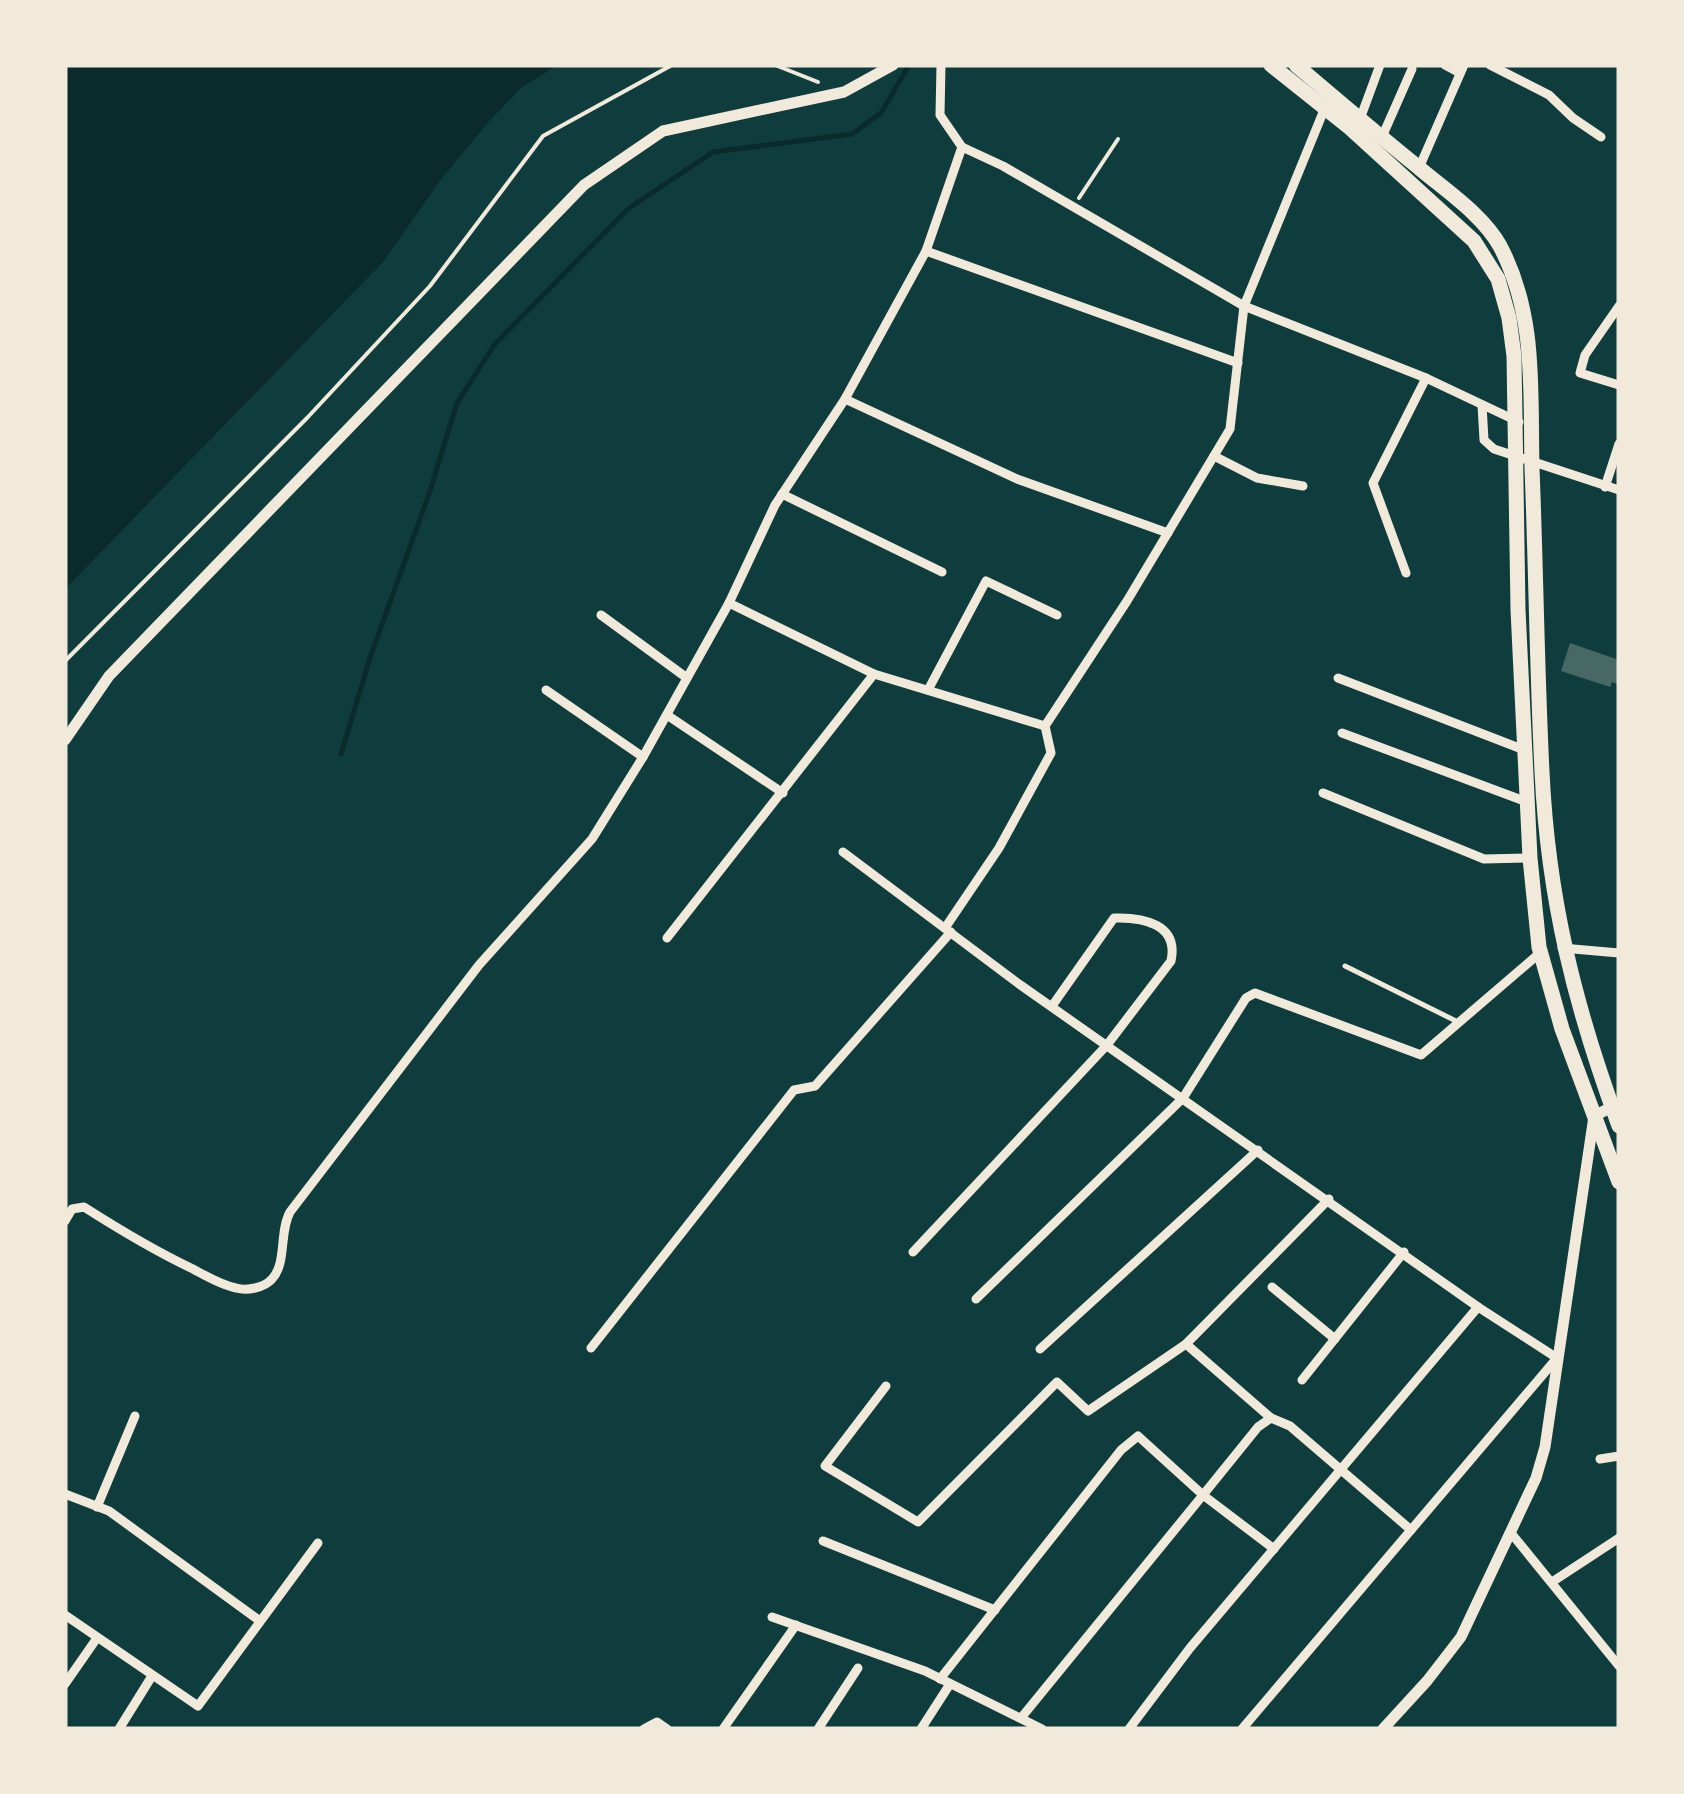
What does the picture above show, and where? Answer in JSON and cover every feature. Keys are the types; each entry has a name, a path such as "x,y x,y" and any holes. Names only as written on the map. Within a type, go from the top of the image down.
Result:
{"main road":[{"path":"1271,65 1324,110 1360,119 1464,205 1498,242 1520,290 1528,325 1532,426 1534,751 1528,802 1540,952 1562,1029 1619,1182"},
{"path":"1296,65 1474,242 1498,279 1514,356 1514,456 1534,751 1550,876 1562,948 1619,1126"}],"street":[{"path":"65,740 109,676 584,185 663,131 844,92 892,65"},
{"path":"941,65 940,115 962,147 1074,206 1244,306 1426,378 1532,426"},
{"path":"1360,119 1380,65"},
{"path":"1419,168 1462,69 1444,65"},
{"path":"1490,65 1549,95 1601,137"},
{"path":"1382,137 1412,69"},
{"path":"591,1348 794,1090 815,1086 948,930 998,848 1051,753 1045,726 1230,428 1244,306 1324,110"},
{"path":"65,1222 72,1210 84,1208 150,1248 220,1283 254,1289 271,1281 278,1268 283,1224 290,1212 480,965 579,856 644,757 729,602 782,494 845,400 926,251 962,147"},
{"path":"926,251 1238,363"},
{"path":"1619,306 1580,364 1580,373 1619,385"},
{"path":"1406,574 1373,483 1426,378"},
{"path":"845,400 1017,479 1168,533"},
{"path":"1482,404 1484,440 1494,449 1619,490"},
{"path":"1605,487 1619,444"},
{"path":"1214,456 1257,478 1303,486"},
{"path":"782,494 942,572"},
{"path":"928,690 986,581 1056,615"},
{"path":"729,602 874,674 1045,726"},
{"path":"601,615 687,678"},
{"path":"667,938 874,674"},
{"path":"1338,678 1534,751"},
{"path":"546,690 644,757"},
{"path":"667,715 783,793"},
{"path":"1342,733 1528,802"},
{"path":"1323,794 1484,858 1530,858"},
{"path":"843,852 1052,1006 1478,1307 1557,1358"},
{"path":"912,1252 1107,1044 1171,961 1174,950 1170,938 1159,924 1136,917 1114,918 1052,1006"},
{"path":"1562,948 1619,953"},
{"path":"976,1299 1183,1098 1239,1006 1255,993 1422,1056 1540,952"},
{"path":"1382,1729 1460,1636 1536,1478 1546,1447 1594,1116 1612,1107"},
{"path":"1040,1349 1258,1150"},
{"path":"886,1386 825,1466 918,1522 1057,1382 1088,1411 1186,1344 1329,1200"},
{"path":"1302,1380 1404,1252"},
{"path":"1272,1287 1335,1339"},
{"path":"1129,1729 1190,1648 1478,1307"},
{"path":"1186,1344 1271,1418 1290,1426 1411,1530"},
{"path":"1242,1729 1557,1358"},
{"path":"98,1506 136,1416"},
{"path":"1020,1718 1258,1426 1271,1418"},
{"path":"940,1679 1121,1450 1138,1436 1203,1495 1274,1549"},
{"path":"1600,1459 1619,1456"},
{"path":"65,1494 110,1511 260,1622"},
{"path":"1511,1533 1619,1666"},
{"path":"1552,1582 1619,1538"},
{"path":"823,1541 995,1610"},
{"path":"65,1615 198,1706 318,1543"},
{"path":"772,1617 940,1679 1042,1729"},
{"path":"723,1729 796,1625"},
{"path":"65,1684 97,1638"},
{"path":"818,1729 858,1668"},
{"path":"119,1729 152,1676"},
{"path":"921,1729 950,1684"},
{"path":"644,1729 657,1722 667,1729"}],"lane":[{"path":"1345,966 1458,1022"}],"path":[{"path":"65,662 307,418 430,286 543,136 672,65"},
{"path":"776,65 844,92"},
{"path":"1074,206 1118,139"}],"water":[{"path":"65,65 558,65 522,87 491,119 442,178 383,262 65,589"}],"building":[{"path":"1570,643 1619,660 1617,684 1612,682 1610,687 1561,671"}],"waterway":[{"path":"341,754 457,403 495,344 629,208 713,152 852,134 881,113 909,65"}]}
